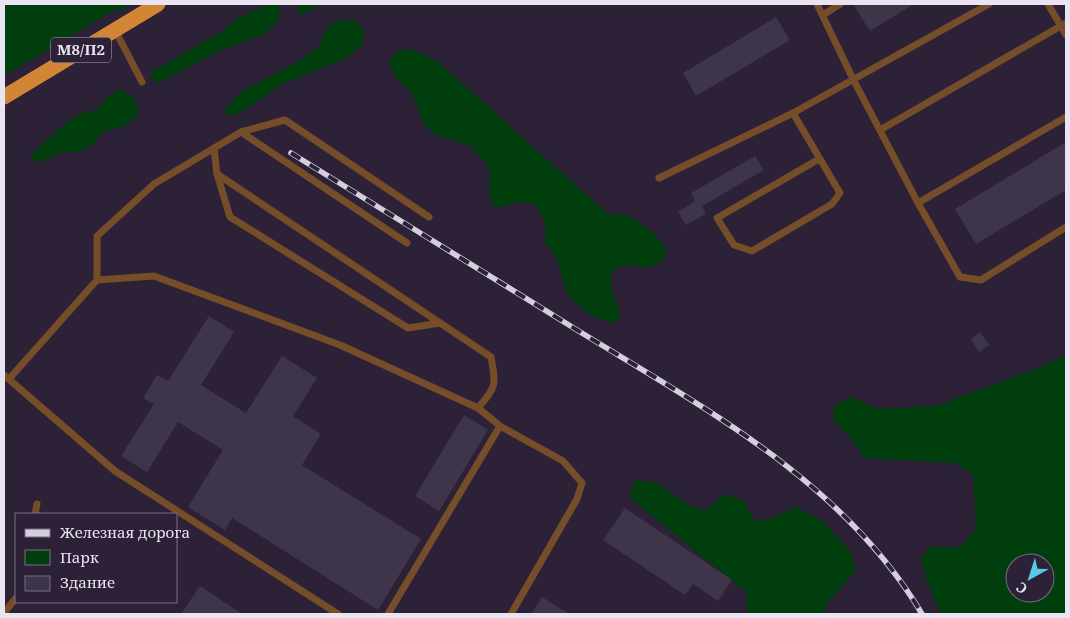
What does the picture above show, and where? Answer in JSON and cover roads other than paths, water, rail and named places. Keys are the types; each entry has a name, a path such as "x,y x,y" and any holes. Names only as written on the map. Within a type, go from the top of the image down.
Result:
{"highway":[{"name":"М8/П2","path":"4,97 158,4"}],"lane":[{"path":"817,4 853,79 918,203 960,277 981,280 1066,227"},
{"path":"823,15 840,4"},
{"path":"659,178 792,113 989,4"},
{"path":"1048,4 1064,24 1066,34"},
{"path":"880,130 1064,24"},
{"path":"115,29 142,82"},
{"path":"792,113 840,192 832,204 752,251 734,245 717,218 819,159"},
{"path":"918,203 1066,117"},
{"path":"97,280 97,236 154,184 241,132 285,120 429,216"},
{"path":"241,132 407,243"},
{"path":"214,148 217,174 230,217 408,328 440,323"},
{"path":"217,174 491,357 496,380 490,394 478,408"},
{"path":"338,614 115,471 6,377 97,280 154,276 340,345 478,408 500,426 563,461 582,483 577,499 511,614"},
{"path":"388,614 500,426"},
{"path":"35,513 37,504"},
{"path":"4,613 15,599"}],"railway":[{"path":"291,153 674,389 768,452 812,487 853,525 890,567 922,614"}]}
